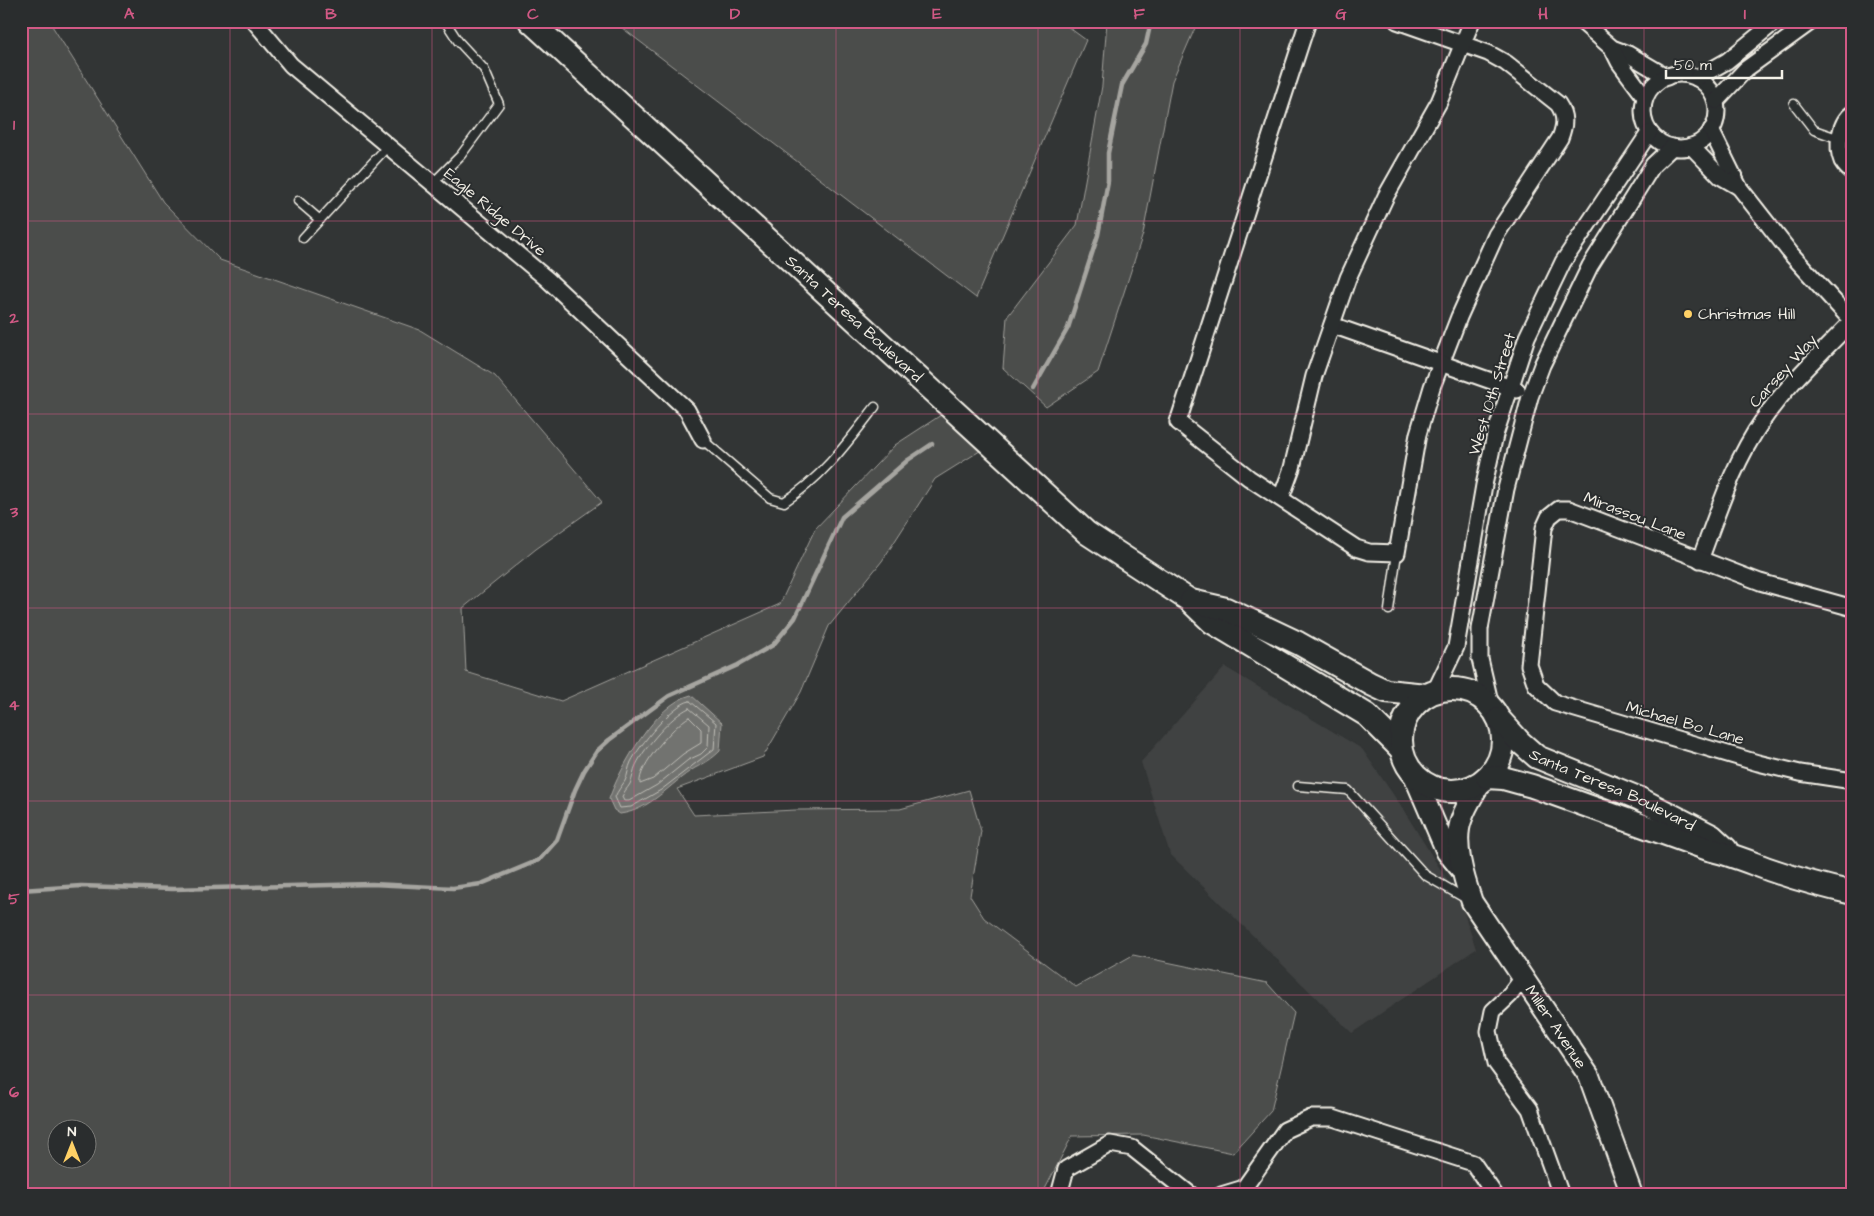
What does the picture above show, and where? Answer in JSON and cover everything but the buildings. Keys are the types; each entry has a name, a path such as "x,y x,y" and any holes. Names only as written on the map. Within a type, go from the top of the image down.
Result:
{"main road":[{"name":"Santa Teresa Boulevard","path":"530,21 1088,533 1189,600 1212,622 1367,715 1401,749"},
{"name":"Santa Teresa Boulevard","path":"1189,600 1226,609 1298,643 1379,688 1393,692 1431,693"},
{"path":"1445,689 1465,690 1474,693 1495,712 1504,739 1502,751 1498,763 1483,780 1466,789 1444,790 1433,787 1414,775 1401,749 1401,731 1413,707 1431,693 1445,689"},
{"name":"Santa Teresa Boulevard","path":"1495,712 1520,742 1537,757 1646,803 1712,836 1732,854"},
{"name":"Santa Teresa Boulevard","path":"1483,780 1515,780 1708,849 1732,854 1773,871 1853,893"}],"street":[{"name":"Eagle Ridge Drive","path":"254,21 291,64 547,278 687,410 703,440"},
{"path":"1308,21 1178,422 1249,478 1356,548 1369,552 1397,553 1418,434 1441,363 1474,280 1492,244 1560,138 1565,121 1564,113 1558,104 1506,63 1488,53 1397,21"},
{"path":"1281,498 1289,480 1314,376 1332,324 1365,241 1386,196 1439,102 1472,21"},
{"path":"1581,21 1612,48 1628,54 1667,77"},
{"path":"1697,78 1727,62 1776,21"},
{"path":"1716,102 1746,69 1812,21"},
{"path":"1612,48 1619,62 1645,97"},
{"path":"1685,75 1697,78 1712,92 1716,102 1717,114 1711,130 1707,137 1691,146 1672,147 1663,145 1649,133 1644,122 1645,97 1652,87 1667,77 1685,75"},
{"path":"1853,113 1843,126 1839,150 1843,162 1853,173"},
{"path":"1711,130 1739,187 1792,255 1852,321"},
{"name":"West 10th Street","path":"1431,693 1456,648 1484,485 1495,435 1527,337 1563,262 1649,133"},
{"path":"1691,146 1720,176 1739,187"},
{"path":"1495,712 1480,659 1480,629 1506,490 1530,396 1542,364 1590,266 1653,165 1672,147"},
{"name":"Carsey Way","path":"1700,560 1731,476 1762,421 1794,381 1852,321"},
{"path":"1332,324 1510,387 1530,396"},
{"name":"Mirassou Lane","path":"1528,665 1544,528 1549,517 1559,509 1568,509 1760,582 1853,608"},
{"name":"Michael Bo Lane","path":"1528,665 1536,685 1555,703 1758,763 1853,781"},
{"name":"Miller Avenue","path":"1414,775 1447,852 1461,869"},
{"name":"Miller Avenue","path":"1483,780 1461,819 1459,834 1461,869 1472,902 1589,1076 1632,1195"},
{"path":"1522,979 1510,995 1492,1012 1489,1031 1492,1054 1530,1109 1561,1195"},
{"path":"1221,1195 1244,1188 1285,1130 1311,1118 1333,1118 1473,1164 1496,1195"},
{"path":"1059,1195 1066,1169 1110,1144 1132,1148 1191,1195"}],"lane":[{"path":"433,183 461,155 499,104 484,70 458,41 445,21"},
{"path":"1794,104 1814,130 1840,139"},
{"path":"303,238 388,146"},
{"path":"298,201 320,220"},
{"path":"703,440 770,498 784,502 800,492 838,455 875,407"},
{"path":"1388,610 1397,553"},
{"path":"1298,786 1348,790 1425,875 1472,902"}],"shaded area":[{"path":"21,21 49,21 163,202 220,260 420,330 495,376 602,502 536,549 463,608 466,672 561,701 780,604 815,529 895,445 941,415 983,449 935,479 882,561 829,626 801,692 763,757 677,789 694,815 796,810 900,809 969,790 981,831 970,896 984,918 1076,987 1133,955 1267,983 1294,1013 1271,1111 1233,1153 1143,1135 1072,1136 1042,1195 21,1195"},
{"path":"613,21 1060,21 1086,40 976,298"},
{"path":"1107,21 1198,21 1172,81 1143,234 1098,372 1046,407 1003,368 1007,317 1077,225 1102,86"},
{"path":"1225,667 1362,749 1401,806 1460,901 1476,949 1352,1033 1170,854 1141,762"}],"water":[{"path":"691,695 722,723 720,751 650,802 631,812 620,814 614,810 609,799 630,755 652,724 665,711 678,701"}],"waterway":[{"path":"1033,389 1068,328 1098,235 1108,181 1108,153 1122,85 1146,44 1151,21"},
{"path":"21,890 81,886 173,889 372,884 453,888 481,884 539,860 557,840 575,790 597,751 669,696 738,665 773,645 795,618 842,517 908,460 932,444"}],"place":[{"name":"Christmas Hill","path":"1688,314"}]}
